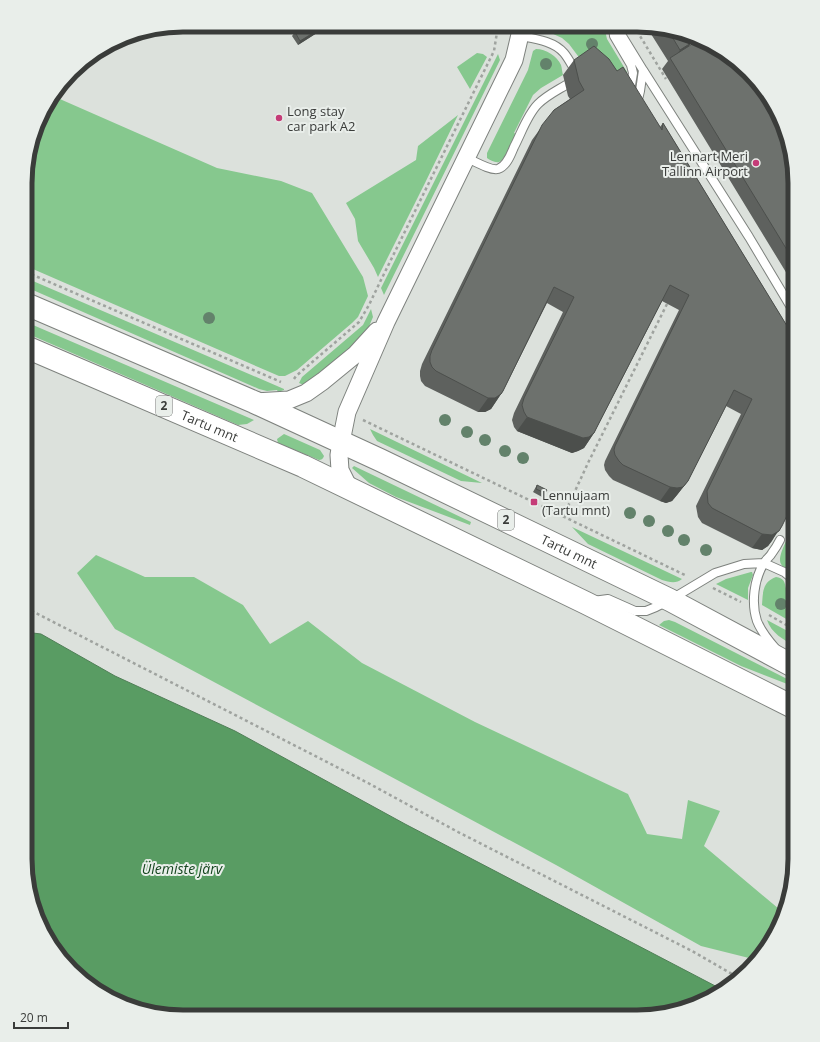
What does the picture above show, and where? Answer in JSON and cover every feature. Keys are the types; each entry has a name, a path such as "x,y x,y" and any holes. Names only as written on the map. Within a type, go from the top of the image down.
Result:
{"highway":[{"name":"Tartu mnt","path":"32,307 254,402 341,442 670,600 788,663"},
{"name":"Tartu mnt","path":"32,350 303,466 586,603 788,704"}],"street":[{"path":"349,488 340,470 339,454 347,412 386,322 514,60 521,32"},
{"path":"254,402 289,400 306,393 356,354 386,322"}],"lane":[{"path":"523,32 558,48 565,54 580,77"},
{"path":"614,32 614,36 631,65 633,73 628,102"},
{"path":"620,32 749,237 788,302"},
{"path":"636,110 643,70"},
{"path":"467,158 492,169 498,169 504,166 509,159 528,118 537,105 546,97 566,85"},
{"path":"780,540 764,563 755,586 753,601 757,622 766,636 788,662"},
{"path":"586,603 608,599 635,611 646,611 670,600 715,573 744,564 764,563 788,575"}],"path":[{"path":"293,381 296,376 359,322 370,305 494,51 497,32"},
{"path":"32,275 282,383"},
{"path":"563,516 670,298"},
{"path":"367,422 690,577"},
{"path":"711,588 747,606"},
{"path":"32,611 361,779 458,832 692,952 733,975"},
{"path":"764,612 788,626"}],"shaded area":[{"path":"545,32 605,32 607,39 627,72 613,81 599,74 578,56 569,44 562,38"},
{"path":"540,49 554,56 561,65 563,75 541,88 533,95 514,133 516,134 506,154 499,162 493,161 487,158 487,153 528,70 533,51"},
{"path":"477,53 483,54 487,57 470,89 457,67"},
{"path":"498,54 500,60 384,295 381,288"},
{"path":"58,98 217,168 281,181 312,193 363,277 368,296 358,317 352,323 297,370 285,376 279,376 32,269 33,163 40,135"},
{"path":"458,115 378,277 358,241 355,219 346,203 416,160 418,146"},
{"path":"32,281 284,390 278,392 277,390 267,391 259,389 32,290"},
{"path":"371,309 373,317 367,331 357,344 304,385 299,383 302,377 363,325"},
{"path":"32,325 254,420 247,424 238,425 32,336"},
{"path":"370,429 482,483 461,481 377,441"},
{"path":"284,434 320,450 324,456 323,458 319,460 278,443 277,439"},
{"path":"354,466 471,522 470,525 396,497 369,483 352,468"},
{"path":"572,527 682,579 675,582 662,580 588,544"},
{"path":"788,538 788,569 783,567 780,561"},
{"path":"96,555 145,577 194,577 243,605 270,644 308,621 362,663 475,722 628,794 647,834 682,839 688,800 720,811 704,846 779,909 768,934 763,943 750,958 701,946 556,865 115,629 77,573"},
{"path":"752,572 753,575 748,588 748,600 716,584 726,579"},
{"path":"776,577 781,578 785,583 788,593 788,620 762,605 764,588 771,579"},
{"path":"669,620 675,622 788,679 788,684 741,666 659,625 664,621"},
{"path":"767,620 788,631 788,642 782,639 769,625"}],"water":[{"name":"Ülemiste järv","path":"32,633 41,634 115,676 235,731 405,824 717,987 676,1005 647,1010 173,1010 144,1005 108,990 91,979 76,966 63,951 48,926 37,898 32,869"}],"building":[{"path":"295,32 315,32 300,41"},
{"path":"672,36 691,43 680,50"},
{"name":"Lennart Meri Tallinn Airport","path":"693,43 695,44 721,57 729,63 744,76 763,99 780,135 787,163 788,252 670,58"},
{"path":"594,46 609,59 617,71 623,67 662,130 663,123 788,328 788,514 779,531 772,535 762,534 712,508 708,503 707,491 752,399 734,390 688,481 683,487 670,487 623,465 615,455 615,446 689,295 670,285 594,433 589,437 583,438 527,417 522,405 524,398 574,297 554,287 503,391 495,398 488,398 436,371 432,367 430,356 432,350 542,125 554,110 584,90 579,81 574,60"},
{"path":"537,485 547,490 545,493 536,489"}],"place":[{"name":"Long stay car park A2","path":"279,118"},
{"name":"Lennart Meri Tallinn Airport","path":"756,163"},
{"name":"Lennujaam (Tartu mnt)","path":"534,502"}]}
